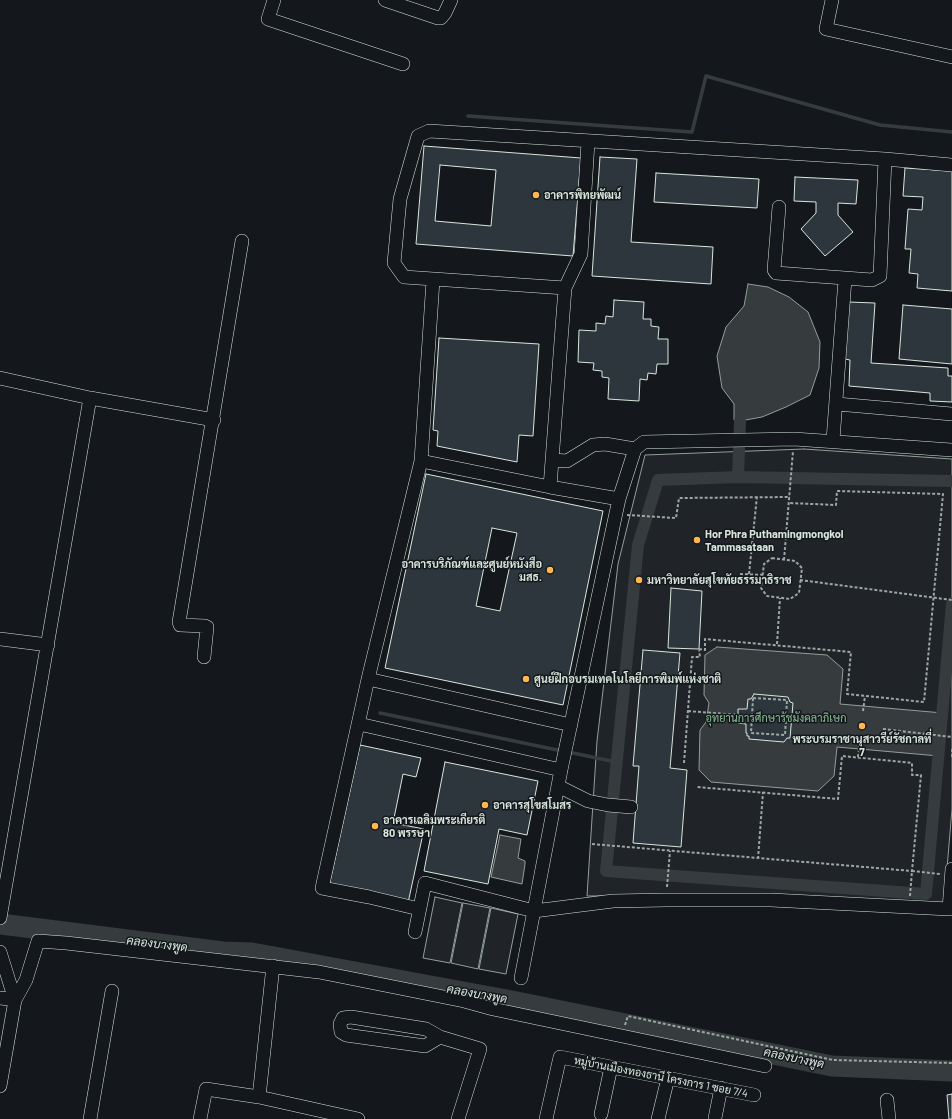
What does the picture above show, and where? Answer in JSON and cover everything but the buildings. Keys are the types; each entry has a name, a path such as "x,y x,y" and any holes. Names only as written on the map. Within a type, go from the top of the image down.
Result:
{"street":[{"path":"274,0 268,19 403,64"},
{"path":"385,0 438,18 445,13 451,0"},
{"path":"832,0 826,28 952,57"},
{"path":"565,288 404,277 394,263 400,200 418,136 429,131 588,142 885,159 952,165"},
{"path":"550,487 565,288 581,254 588,142"},
{"path":"779,207 774,270 776,273 872,280 880,276 885,159"},
{"path":"204,657 207,627 180,625 179,622 214,420 242,241"},
{"path":"833,440 837,404 845,279"},
{"path":"419,909 322,888 368,679 421,461 433,280"},
{"path":"0,378 20,384 90,398 214,420"},
{"path":"0,918 5,859 48,645 90,398"},
{"path":"837,404 952,414"},
{"path":"521,978 561,770 619,499 635,449 644,442 794,439 833,440 952,450"},
{"path":"552,460 567,461 593,445 605,444 635,449"},
{"path":"421,461 550,487 619,499"},
{"path":"0,639 48,645"},
{"path":"368,679 571,724"},
{"path":"359,724 561,770"},
{"path":"558,786 588,801 620,806"},
{"path":"415,932 425,883 534,911 613,901 666,900 771,900 949,909 946,872"},
{"path":"0,1086 15,1000 26,980 38,942 66,943 318,972 419,992 765,1066"},
{"path":"0,952 15,1000"},
{"path":"259,1097 273,966"},
{"path":"90,1119 112,991"},
{"path":"0,998 15,1000"},
{"path":"440,1037 426,1046 346,1035 341,1032 340,1024 343,1018 351,1016 426,1029 440,1037 480,1049 458,1119"},
{"name":"หมู่บ้านเมืองทองธานี โครงการ 1 ซอย 7/4","path":"546,1119 560,1057 754,1095"},
{"path":"601,1114 611,1067"},
{"path":"658,1119 668,1078"},
{"path":"715,1118 721,1088"},
{"path":"200,1119 206,1089 259,1097 358,1119"},
{"path":"887,1100 889,1119"}],"path":[{"path":"784,560 794,439"},
{"path":"684,763 692,657 700,658 700,650 704,650 706,639 777,644 851,652 848,694 924,702 943,494 837,491 836,505 789,503"},
{"path":"636,516 676,518 679,498 756,496 790,497"},
{"path":"749,574 756,496"},
{"path":"772,558 795,561 802,568 799,593 790,599 767,596 761,588 763,575 764,564 772,558"},
{"path":"740,574 763,575"},
{"path":"800,580 952,600"},
{"path":"777,644 780,598"},
{"path":"863,711 865,696"},
{"path":"753,698 787,700 785,735 751,732 752,716 753,698"},
{"path":"688,711 736,716 752,716"},
{"path":"883,729 952,737"},
{"path":"858,758 860,742"},
{"path":"952,749 952,758"},
{"path":"697,787 838,799 842,756 912,763 912,775 921,775 910,897"},
{"path":"758,859 763,792"},
{"path":"592,844 920,872 946,872"},
{"path":"668,884 670,851"},
{"path":"628,1016 833,1060 952,1063"}],"green space":[{"name":"อุทยานการศึกษารัชมังคลาภิเษก","path":"804,449 952,459 952,809 944,904 773,895 587,896 597,741 618,564 645,455"},
{"path":"435,897 462,903 450,963 423,958"},
{"path":"463,903 490,908 478,969 451,963"},
{"path":"491,908 518,914 506,974 479,969"}],"shaded area":[{"path":"748,284 768,287 789,297 808,312 820,342 819,368 810,395 762,417 740,421 734,420 734,404 722,388 717,356 726,327 744,306"},
{"path":"717,647 827,655 843,669 840,704 943,713 939,756 837,747 834,776 818,791 711,782 699,770 700,730 706,722 709,703 704,695 705,655"},
{"path":"500,835 521,839 518,858 525,861 522,884 491,877"}],"waterway":[{"path":"468,116 692,132 706,76 880,125 952,132"},
{"path":"738,477 740,421"},
{"path":"952,481 738,477 658,480 638,545 606,871 926,894 952,604"},
{"path":"380,713 562,751"},
{"path":"568,752 616,762"},
{"name":"คลองบางพูด","path":"0,924 223,952 252,953 512,1001 832,1066 952,1071"}],"place":[{"name":"อาคารพิทยพัฒน์","path":"536,195"},
{"name":"Hor Phra Puthamingmongkol Tammasataan","path":"697,540"},
{"name":"อาคารบริภัณฑ์และศูนย์หนังสือ มสธ.","path":"550,570"},
{"name":"มหาวิทยาลัยสุโขทัยธรรมาธิราช","path":"639,580"},
{"name":"ศูนย์ฝึกอบรมเทคโนโลยีการพิมพ์แห่งชาติ","path":"526,679"},
{"name":"พระบรมราชานุสาวรีย์รัชกาลที่ 7","path":"862,726"},
{"name":"อาคารสุโขสโมสร","path":"485,805"},
{"name":"อาคารเฉลิมพระเกียรติ 80 พรรษา","path":"375,826"}]}
